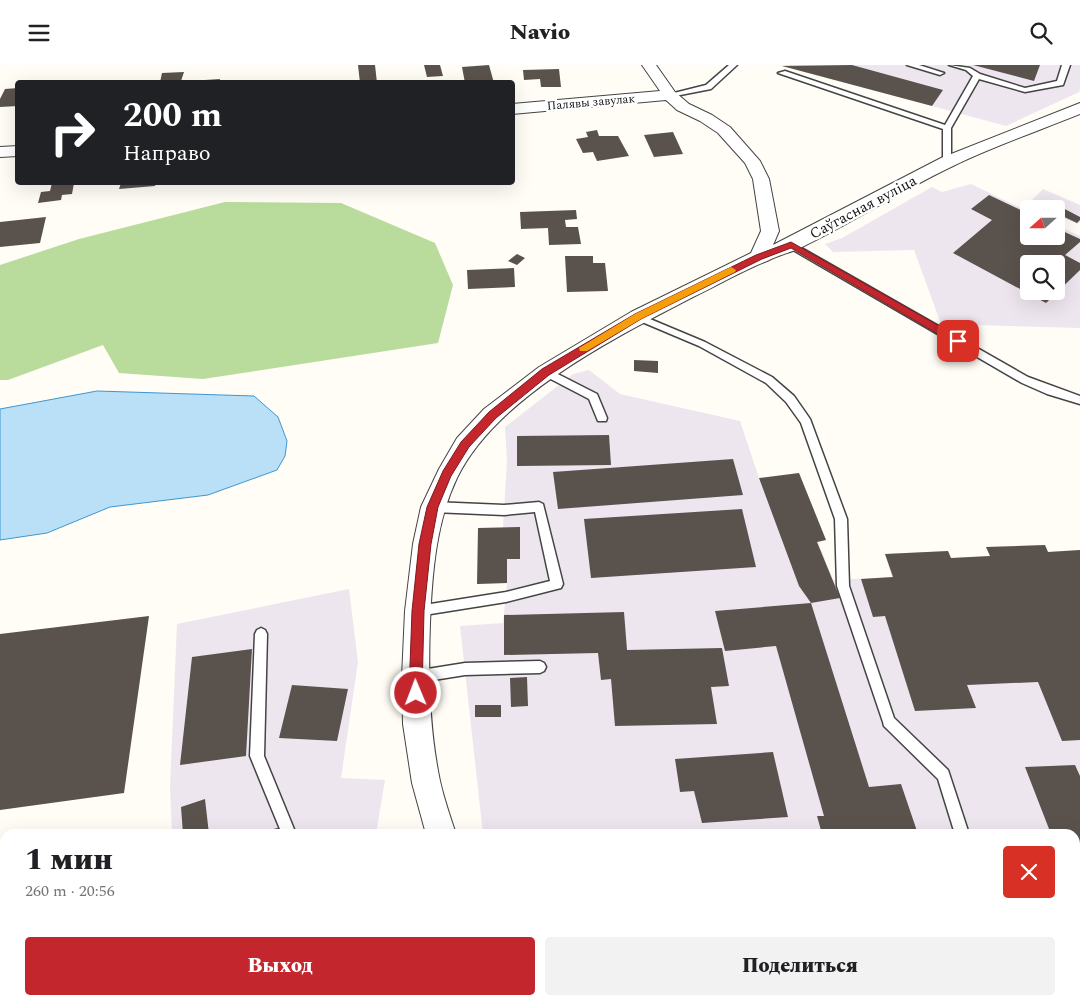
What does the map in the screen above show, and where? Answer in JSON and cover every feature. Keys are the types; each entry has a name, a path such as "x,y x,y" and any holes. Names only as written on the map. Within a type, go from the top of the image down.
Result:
{"street":[{"path":"648,65 670,95 682,107 706,118 724,130 752,161 761,179 770,231 759,257"},
{"name":"Палявы завулак","path":"515,109 670,95"},
{"name":"Саўгасная вуліца","path":"440,829 426,783 417,724 415,677 418,611 425,544 433,507 447,475 465,445 492,415 546,372 638,317 759,257 791,245 947,163 1080,108"},
{"path":"0,152 15,151"}],"lane":[{"path":"670,95 708,87 733,65"},
{"path":"911,65 940,73"},
{"path":"953,65 968,69 977,76 1026,90 1060,83 1066,65"},
{"path":"782,73 947,129"},
{"path":"947,163 947,129 977,76"},
{"path":"791,245 1025,380 1050,391 1080,400"},
{"path":"638,317 702,344 769,380 790,399 806,422 841,519 843,586 889,722 943,775 960,829"},
{"path":"546,372 593,397 602,418"},
{"path":"418,611 506,597 557,584 539,507 504,510 433,507"},
{"path":"261,634 257,756 287,829"},
{"path":"415,677 465,669 540,667"}],"shaded area":[{"path":"780,65 1080,65 1080,88 1079,92 1006,126"},
{"path":"971,184 1020,208 1020,245 1065,245 1065,229 1080,236 1080,328 941,324 914,250 833,252 825,244 842,238 932,187 942,192"},
{"path":"1043,189 1080,205 1080,221 1078,224 1065,219 1065,200 1032,200"},
{"path":"589,370 620,394 740,421 759,478 799,473 826,540 818,542 833,580 892,577 885,554 948,551 951,558 990,556 986,547 1045,545 1048,552 1080,550 1080,829 482,829 460,626 503,623 507,583 477,584 503,527 507,461 505,427 573,374"},
{"path":"349,589 358,662 341,778 385,780 377,829 172,829 170,787 177,624"}],"green space":[{"path":"225,202 341,203 435,243 453,285 438,343 203,379 119,373 103,345 8,380 0,380 0,265 79,239"}],"water":[{"path":"97,391 254,396 278,417 287,441 285,456 277,470 208,495 110,507 47,533 0,540 0,409"}],"building":[{"path":"358,65 375,65 377,80 360,80"},
{"path":"424,65 440,65 443,76 427,77"},
{"path":"489,65 493,80 464,80 462,67"},
{"path":"852,65 943,90 932,106 782,66"},
{"path":"973,65 1040,65 1034,81"},
{"path":"559,69 561,87 541,87 540,79 524,80 523,70"},
{"path":"184,72 181,80 160,80 162,73"},
{"path":"15,88 15,106 0,107 0,99 5,89"},
{"path":"597,130 599,136 618,136 629,156 597,161 593,152 583,153 576,139 588,137 586,132"},
{"path":"673,132 683,154 654,157 644,135"},
{"path":"52,185 74,185 72,194 62,195 61,200 38,203 41,192 50,191"},
{"path":"120,185 155,185 155,186 119,189"},
{"path":"989,195 1020,210 1020,245 1065,245 1065,232 1080,239 1080,242 1065,255 1020,255 1020,289 953,253 992,220 971,209"},
{"path":"1065,209 1080,217 1077,223 1065,217"},
{"path":"576,210 577,219 565,220 566,227 578,227 581,244 549,245 548,228 521,229 520,212"},
{"path":"46,217 40,243 0,247 0,222"},
{"path":"517,254 525,258 517,265 508,261"},
{"path":"1065,255 1080,263 1080,270 1065,285"},
{"path":"565,256 593,256 593,263 605,263 608,291 567,292"},
{"path":"514,268 515,287 468,289 467,270"},
{"path":"634,360 658,361 658,373 634,371"},
{"path":"609,435 611,465 517,466 517,436"},
{"path":"733,459 743,495 558,509 553,472"},
{"path":"799,473 826,540 817,542 840,598 811,603 799,586 759,478"},
{"path":"742,509 756,567 591,578 584,519"},
{"path":"520,527 520,559 507,559 507,583 477,584 478,528"},
{"path":"1045,545 1048,552 1080,550 1080,740 1062,741 1038,682 967,685 976,708 915,711 885,616 873,617 861,579 893,577 885,554 948,551 951,558 990,556 986,547"},
{"path":"811,603 869,787 901,784 916,829 821,829 817,816 824,816 776,646 725,651 715,611"},
{"path":"624,612 627,650 722,648 729,686 711,687 717,724 615,726 611,679 601,680 598,653 504,655 504,615"},
{"path":"149,616 124,793 0,810 0,634"},
{"path":"252,649 246,756 180,765 192,657"},
{"path":"527,677 528,706 511,707 510,678"},
{"path":"292,685 348,689 337,741 279,738"},
{"path":"475,705 501,705 501,717 475,717"},
{"path":"773,752 788,817 702,823 694,791 680,792 675,759"},
{"path":"1075,765 1080,776 1080,829 1049,829 1025,767"},
{"path":"205,799 208,829 183,829 181,807"},
{"path":"285,826 285,829 273,829"}],"slow traffic":[{"path":"584,348 638,317 731,270"}],"route":[{"path":"416,693 418,611 425,544 433,507 447,475 465,445 492,415 546,372 638,317 759,257 791,245 958,341"}]}
